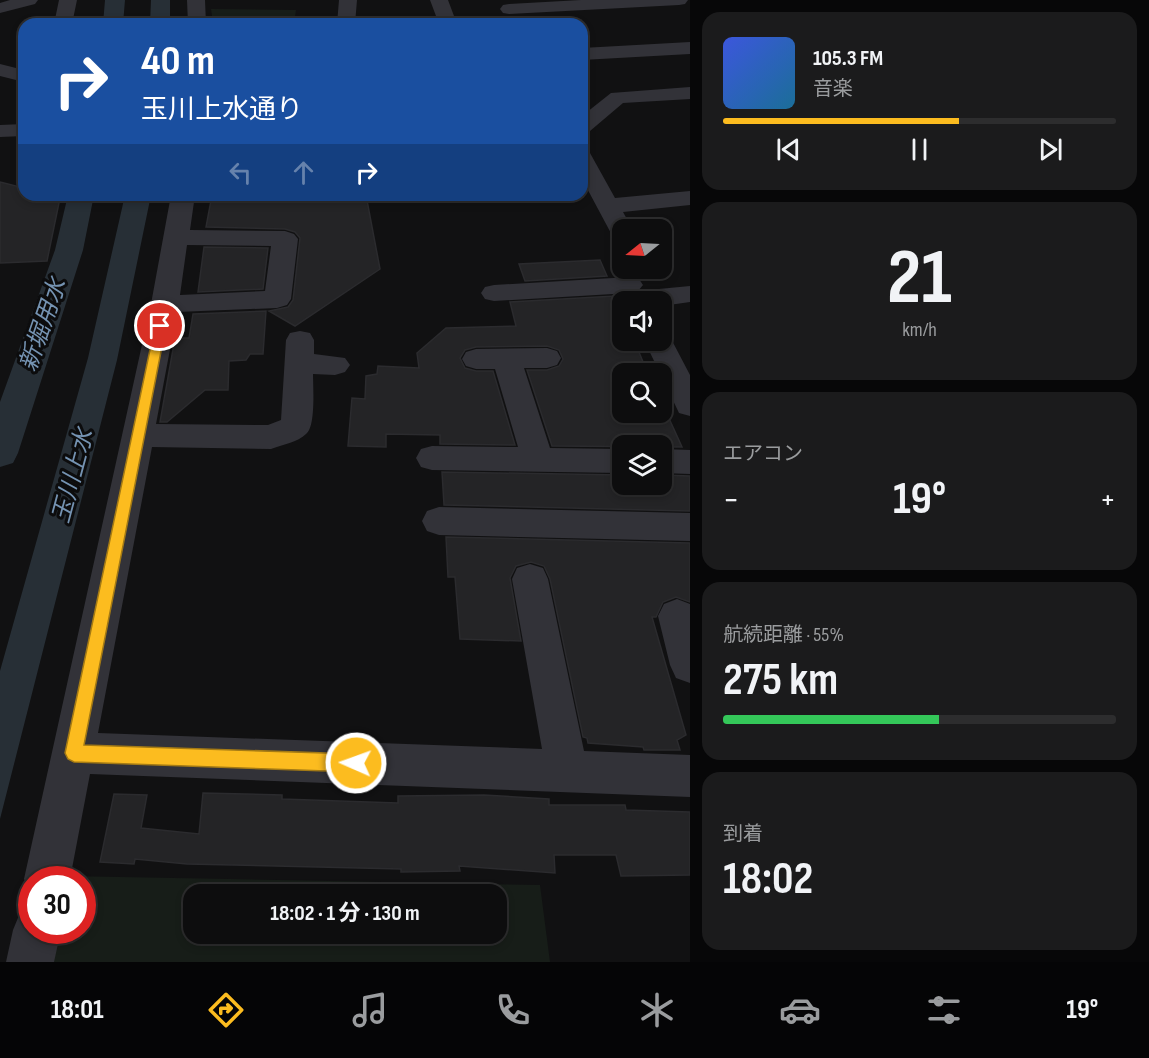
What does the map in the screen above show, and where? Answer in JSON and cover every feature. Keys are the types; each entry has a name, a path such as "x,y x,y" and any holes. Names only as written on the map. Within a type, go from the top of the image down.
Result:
{"street":[{"path":"0,8 28,0"},
{"path":"64,18 68,0"},
{"path":"196,0 197,18"},
{"path":"346,18 348,0"},
{"path":"439,0 446,18"},
{"path":"509,11 679,0"},
{"path":"588,54 690,48"},
{"path":"0,70 18,74"},
{"path":"588,121 618,97 690,93"},
{"path":"0,131 18,130"},
{"path":"588,170 614,219"},
{"path":"607,206 690,198"},
{"path":"50,866 139,435 165,304 182,201"},
{"path":"165,304 277,300 285,239 177,237"},
{"path":"494,294 633,289 690,294"},
{"path":"139,435 271,437 296,426 299,351 335,365"},
{"path":"663,351 690,405"},
{"path":"506,358 538,460"},
{"path":"476,359 547,358"},
{"path":"432,458 612,461"},
{"path":"672,461 690,462"},
{"path":"439,521 690,527"},
{"path":"530,579 567,771"},
{"path":"677,616 690,665"},
{"path":"74,753 690,776"},
{"path":"30,962 34,944"}],"shaded area":[{"path":"211,9 296,10 295,18 206,18 212,16"},
{"path":"96,877 487,884 183,884 183,944 507,944 507,884 540,885 550,962 48,962 52,944 96,944"}],"water":[{"path":"151,0 170,0 170,18 150,18"},
{"name":"玉川上水","path":"124,201 150,201 117,360 0,819 0,671 88,358"}],"building":[{"path":"0,182 18,186 18,201 59,201 47,261 0,263"},
{"path":"211,201 367,201 380,269 295,326 269,311 288,307 293,300 300,238 295,232 285,229 206,227"},
{"path":"204,247 268,248 263,289 198,292"},
{"path":"600,260 607,276 525,281 519,264"},
{"path":"612,296 612,351 639,351 643,363 612,363 612,423 671,423 682,447 672,447 672,435 612,435 612,446 552,446 527,370 547,370 559,366 563,359 559,350 547,346 476,347 465,350 460,358 465,368 476,371 493,371 515,445 440,444 440,435 386,434 386,447 348,446 352,398 365,399 366,376 377,374 378,366 419,368 417,353 446,328 516,326 510,302"},
{"path":"266,311 263,354 250,354 246,360 229,361 228,390 205,390 167,422 160,422 175,338 189,338 193,314"},
{"path":"442,472 612,475 612,495 672,495 672,475 690,476 690,511 444,505"},
{"path":"446,537 690,543 690,602 676,597 663,602 656,617 652,617 686,735 677,740 680,750 644,750 643,747 588,743 587,738 583,737 550,579 544,566 531,562 516,566 510,578 521,641 460,639 455,577 448,577"},
{"path":"203,793 282,795 282,799 398,803 398,796 484,795 549,799 549,805 625,805 626,810 690,812 690,875 621,876 616,855 554,855 555,873 459,866 460,871 401,872 401,869 187,864 135,859 134,864 100,862 114,794 147,795 141,828 199,834"}],"waterway":[{"name":"新堀用水","path":"114,18 115,0"},
{"name":"新堀用水","path":"0,453 69,250 80,201"}],"route":[{"path":"160,326 74,753 356,763"}]}
